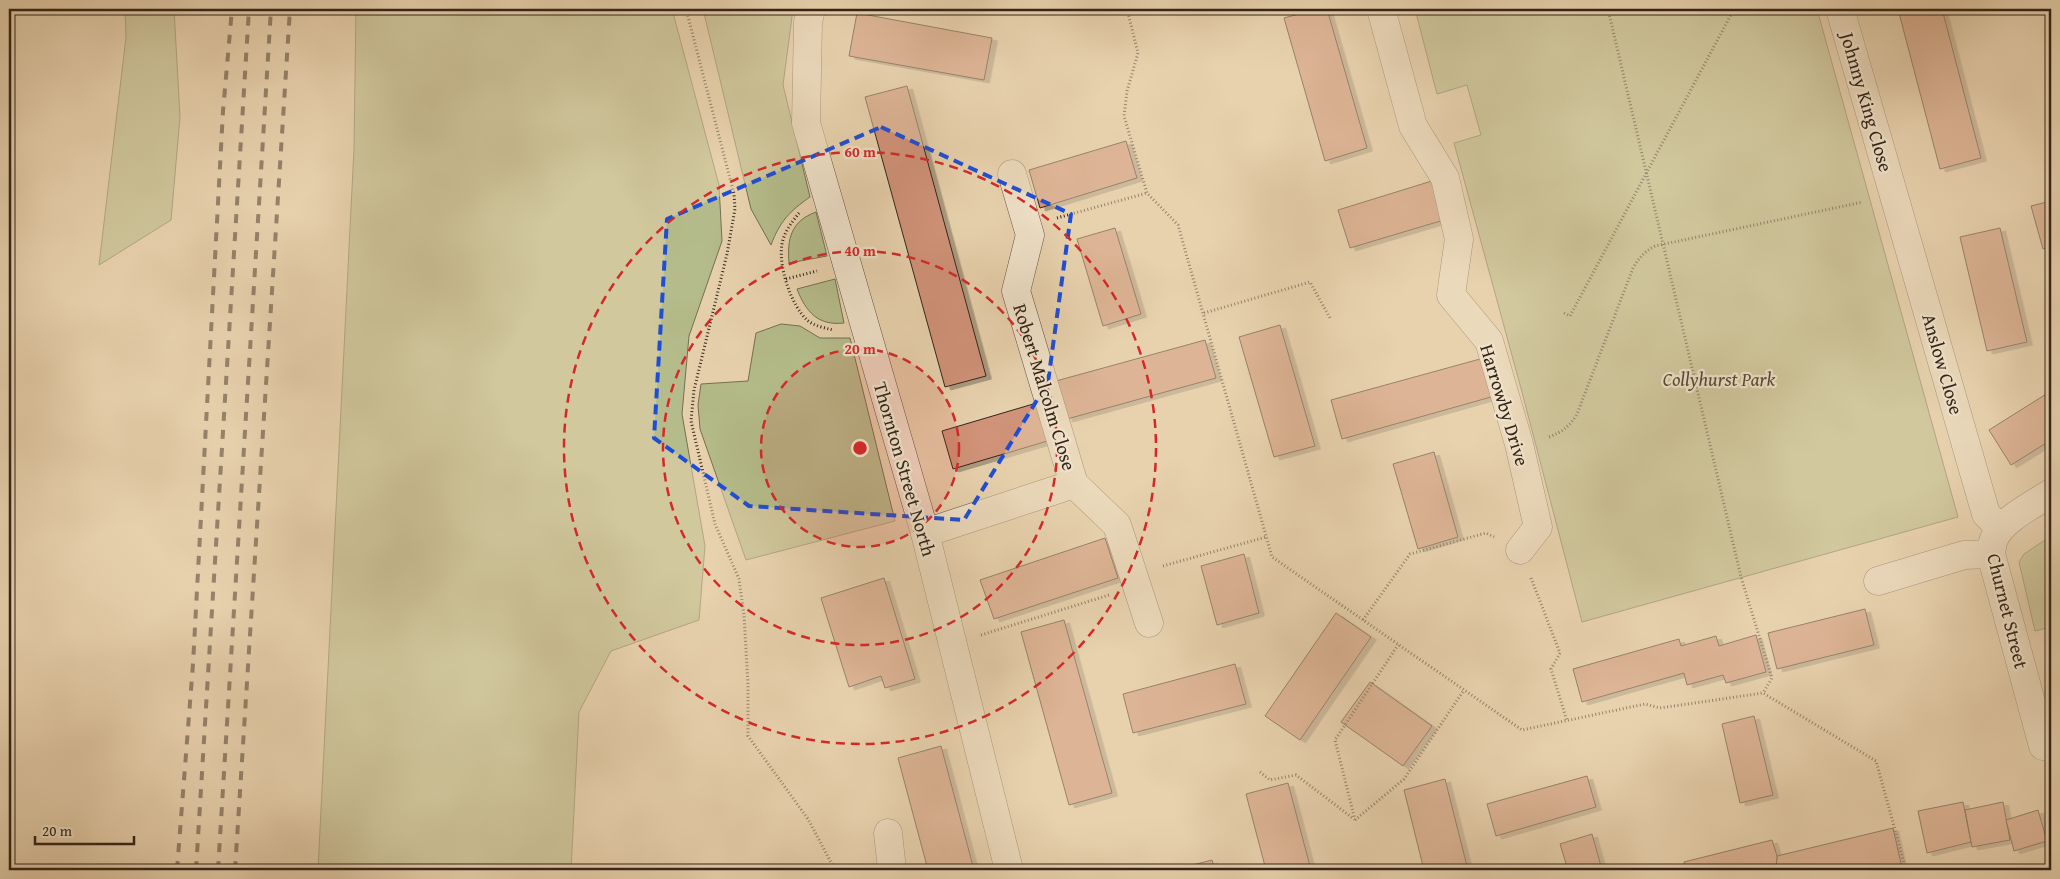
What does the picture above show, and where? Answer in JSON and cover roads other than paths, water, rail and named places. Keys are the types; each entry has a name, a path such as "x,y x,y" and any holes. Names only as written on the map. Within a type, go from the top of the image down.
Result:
{"street":[{"name":"Thornton Street North","path":"811,9 808,22 806,123 925,533 1008,870"},
{"name":"Harrowby Drive","path":"1381,9 1413,126 1445,178 1459,239 1452,294 1489,341 1519,444 1538,528 1520,550"},
{"name":"Johnny King Close","path":"1840,9 1894,195"},
{"name":"Robert Malcolm Close","path":"1012,174 1030,235 1016,291 1074,484 1117,525 1149,623"},
{"name":"Anslow Close","path":"1894,195 1986,514 2000,528"},
{"name":"Robert Malcolm Close","path":"925,533 1074,484"},
{"name":"Churnet Street","path":"2051,493 2019,513 2000,528 1993,539 1991,554 2042,746 2051,743"},
{"path":"1878,581 1964,555 1991,554"},
{"path":"888,833 892,870"}],"railway":[{"path":"177,870 193,664 223,111 232,9"},
{"path":"196,870 249,9"},
{"path":"218,870 271,9"},
{"path":"235,870 290,9"}],"park label":[{"name":"Collyhurst Park","path":"1719,379"}]}
